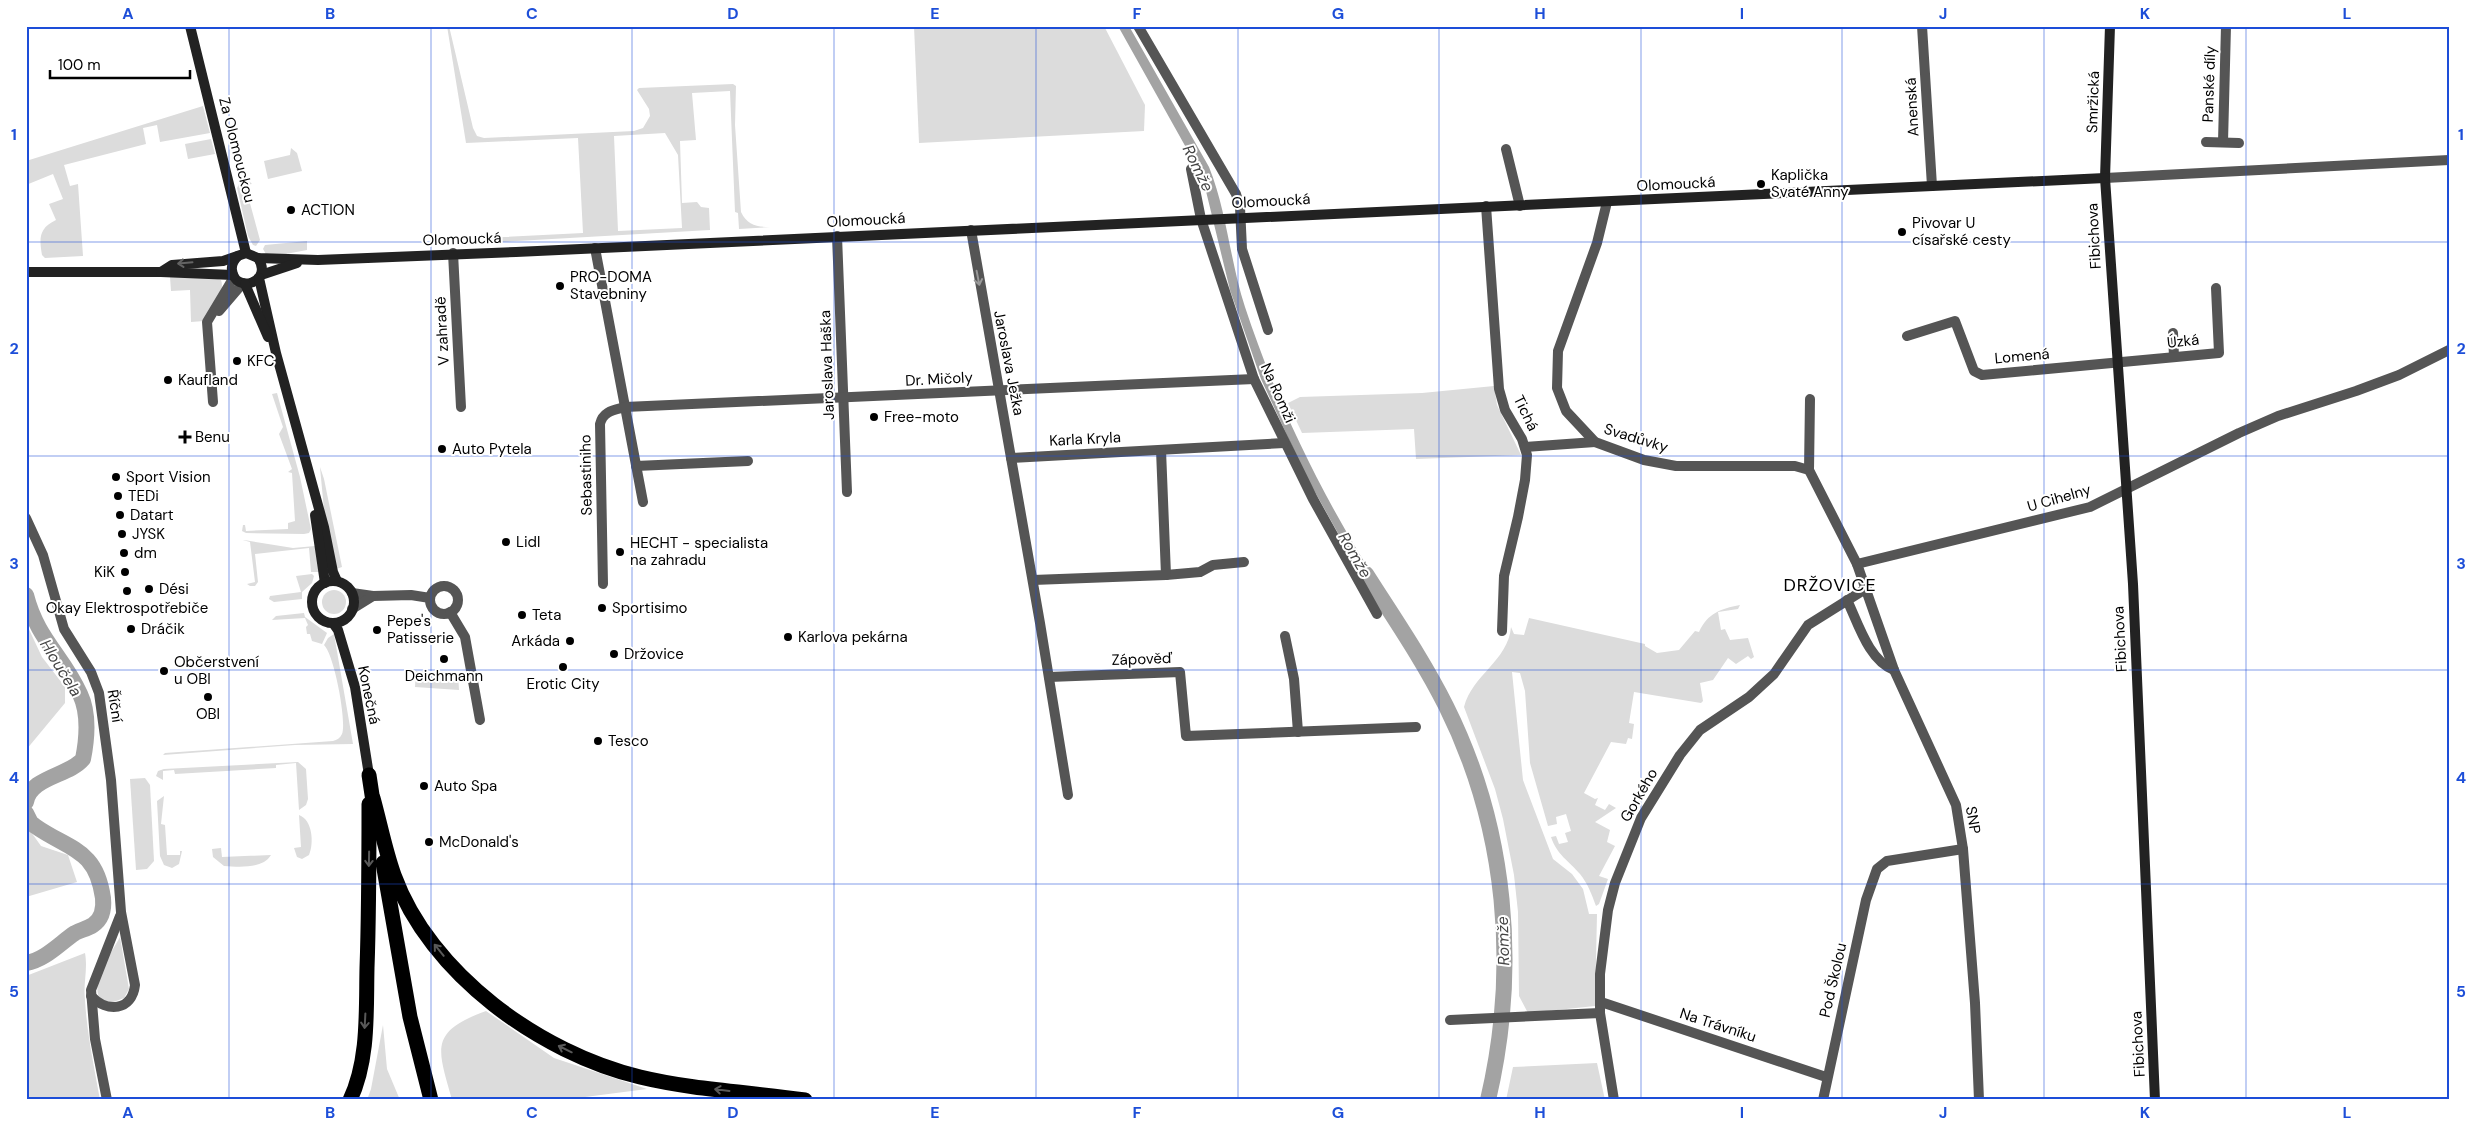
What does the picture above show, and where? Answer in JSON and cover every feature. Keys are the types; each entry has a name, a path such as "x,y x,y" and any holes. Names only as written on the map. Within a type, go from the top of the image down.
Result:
{"highway":[{"path":"369,775 410,1017 431,1100"},
{"path":"350,1100 360,1072 364,1037 368,917 369,775"},
{"path":"373,798 394,875 428,936 461,975 482,995 525,1027 590,1060 640,1077 686,1086 805,1100"}],"street":[{"name":"Za Olomouckou","path":"190,26 242,254"},
{"path":"1138,26 1236,194 1237,217 1242,249 1268,330"},
{"name":"Anenská","path":"1922,26 1932,186"},
{"name":"Smržická","path":"2105,178 2110,26"},
{"name":"Panské díly","path":"2222,142 2226,26"},
{"path":"2206,142 2240,143"},
{"path":"1506,149 1520,206"},
{"path":"2105,178 2449,160"},
{"name":"Na Romži","path":"1191,169 1201,219 1254,379 1313,499 1377,614"},
{"name":"Olomoucká","path":"161,272 172,264 223,261 242,254 258,258 318,260 2105,178"},
{"name":"Fibichova","path":"2105,178 2133,594 2155,1100"},
{"name":"Svadůvky","path":"1607,202 1598,243 1560,340 1556,388 1563,406 1572,419 1595,442 1644,460 1676,466 1795,466 1809,470"},
{"name":"Tichá","path":"1486,206 1499,389 1505,410 1525,447 1525,480 1504,576 1502,631"},
{"name":"Jaroslava Ježka","path":"971,230 1033,580 1068,795"},
{"name":"Jaroslava Haška","path":"837,236 847,492"},
{"path":"595,248 643,502"},
{"path":"242,254 232,266 275,349"},
{"name":"V zahradě","path":"453,254 461,407"},
{"path":"258,258 262,268 260,276 275,349 324,527 333,572 337,581 352,593 373,596 430,598"},
{"name":"Olomoucká","path":"26,272 161,272 252,283 260,276 294,264 318,260"},
{"path":"213,402 207,322 239,280"},
{"name":"Úzká","path":"2116,363 2219,353 2216,288"},
{"name":"Lomená","path":"1907,336 1955,322 1974,371 1982,375 2116,363"},
{"path":"2173,334 2174,357"},
{"name":"U Cihelny","path":"1857,564 2090,507 2240,432 2278,416 2390,378 2449,350"},
{"name":"Dr. Mičoly","path":"625,407 843,399 1254,379"},
{"path":"1810,399 1809,470 1857,564"},
{"name":"Sebastiniho","path":"603,584 600,424 606,413 625,407"},
{"path":"1525,447 1595,442"},
{"name":"Karla Kryla","path":"1012,458 1284,443"},
{"path":"1161,450 1166,575"},
{"path":"636,466 748,461"},
{"path":"314,495 325,583 337,581"},
{"name":"Říční","path":"26,518 43,555 64,629 91,672 99,694 111,780 121,912 135,978 134,990 128,1002 111,1008 97,1002 91,996"},
{"path":"1033,580 1166,575 1200,572 1213,565 1244,562"},
{"name":"SNP","path":"1857,564 1894,670 1956,805 1963,849 1975,1003 1979,1100"},
{"name":"Konečná","path":"325,583 316,590 313,605 322,619 333,623 338,630 354,688 369,775"},
{"path":"438,587 450,587 456,593 457,602 450,612 437,612 431,606 430,598 432,592 438,587"},
{"name":"Gorkého","path":"1614,1100 1600,1013 1600,974 1608,910 1624,855 1641,818 1680,755 1700,730 1748,697 1774,674 1808,625 1866,588"},
{"path":"352,593 350,614 345,627 354,688"},
{"path":"333,623 350,614 373,596"},
{"path":"1847,600 1874,654 1884,667 1894,670"},
{"path":"450,612 465,637 480,720"},
{"path":"1285,636 1294,679 1298,732"},
{"name":"Zápověď","path":"1049,677 1180,672 1186,736 1416,727"},
{"name":"Pod Školou","path":"1823,1100 1826,1077 1866,900 1877,869 1886,861 1963,849"},
{"name":"Říční","path":"107,1100 95,1039 91,996 92,983 116,930 121,912"},
{"name":"Na Trávníku","path":"1601,1002 1826,1077"},
{"path":"1450,1020 1600,1013"}],"shaded area":[{"path":"447,26 449,26 473,128 477,136 484,138 634,131 643,128 650,116 649,109 637,90 639,88 733,84 736,86 735,125 741,212 749,222 770,227 739,229 738,213 735,212 730,91 692,93 696,140 680,141 682,203 697,202 701,207 709,208 710,230 484,243 483,238 583,233 578,138 466,143","holes":["665,133 678,155 682,228 618,231 614,136"]},
{"path":"914,26 1104,26 1145,105 1144,131 919,143"},
{"path":"203,106 210,133 160,142 157,125 143,128 146,144 64,165 70,186 78,184 83,256 45,258 42,255 41,234 46,226 56,220 49,204 63,199 53,174 26,185 26,161"},
{"path":"211,139 215,154 188,159 185,144"},
{"path":"291,148 297,153 302,171 268,179 264,161 290,155"},
{"path":"249,181 252,184 245,185 260,240 256,246 253,245 248,236 237,188 240,182"},
{"path":"307,241 307,250 275,256 266,254 263,249 265,245"},
{"path":"170,277 211,277 221,280 222,285 217,301 204,321 191,322 190,290 171,291"},
{"path":"1494,386 1497,405 1521,455 1416,459 1414,429 1302,433 1288,403 1300,397 1422,393"},
{"path":"277,393 300,477 311,529 309,533 246,533 242,531 243,525 245,525 246,531 288,529 288,523 295,521 292,473 288,472 292,469 279,434 283,427 272,394"},
{"path":"320,467 342,567 336,569 324,510"},
{"path":"243,540 293,548 315,546 319,572 311,572 309,548 255,554 258,582 255,586 250,586 247,584 255,582 250,542"},
{"path":"312,574 314,576 312,583 302,592 302,599 274,602 269,599 270,596 301,592 296,576"},
{"path":"334,590 343,593 346,602 343,611 334,614 325,611 322,602 325,593"},
{"path":"1740,605 1738,609 1718,612 1721,630 1725,629 1730,640 1748,638 1754,657 1751,659 1748,656 1736,664 1728,658 1713,680 1700,683 1703,701 1701,703 1634,692 1629,723 1634,724 1632,739 1628,738 1626,744 1611,742 1584,793 1595,799 1598,798 1595,805 1605,810 1609,804 1616,808 1595,822 1610,830 1607,842 1615,846 1599,876 1608,879 1599,904 1596,906 1583,878 1560,853 1551,837 1556,836 1559,844 1568,842 1565,833 1571,831 1566,814 1556,817 1557,824 1548,826 1530,763 1525,691 1520,673 1512,672 1523,780 1553,859 1572,874 1583,889 1589,914 1597,914 1595,1006 1528,1013 1519,996 1518,912 1514,875 1495,789 1464,707 1468,696 1504,649 1511,627 1514,634 1524,635 1529,618 1645,644 1645,646 1657,653 1679,650 1695,631 1699,632 1706,620 1715,613 1726,608"},
{"path":"304,613 305,617 327,633 322,644 312,641 310,634 307,634 306,627 308,625 305,618 272,620 276,616"},
{"path":"26,623 42,657 65,687 65,703 26,750"},
{"path":"334,634 353,744 295,745 163,755 165,753 333,741 338,739 342,734 343,716 332,661 324,645 328,638"},
{"path":"416,671 458,674 459,690 415,687"},
{"path":"298,762 306,769 308,799 306,805 299,810 296,763 276,765 276,768 175,774 174,770 163,771 163,780 156,776 158,771 164,769"},
{"path":"145,778 150,785 154,861 147,869 136,870 130,779"},
{"path":"164,796 161,824 165,825 167,855 180,855 180,851 182,851 179,864 172,868 164,865 160,856 157,801"},
{"path":"299,815 304,818 310,827 312,839 309,855 302,859 297,857 294,848 301,847"},
{"path":"26,825 41,846 68,855 77,882 26,897"},
{"path":"221,848 222,857 271,855 267,860 257,865 243,867 224,866 213,857 212,849"},
{"path":"120,937 129,989 124,998 111,1003 100,999 98,984 103,968"},
{"path":"85,953 86,1013 100,1100 26,1100 26,976"},
{"path":"486,1011 554,1058 647,1089 562,1100 452,1100 443,1068 442,1044 446,1035 454,1027"},
{"path":"383,1025 387,1069 400,1100 367,1100 371,1089"},
{"path":"1597,1063 1605,1100 1506,1100 1513,1067"}],"water":[{"path":"1118,26 1129,26 1209,167 1220,201 1245,307 1272,381 1322,488 1382,590 1373,596 1305,474 1261,379 1230,290 1205,187 1193,160"}],"waterway":[{"name":"Romže","path":"1366,574 1418,656 1446,706 1467,753 1483,800 1494,849 1502,899 1504,949 1503,1000 1498,1050 1488,1100"},
{"name":"Hloučela","path":"26,595 37,624 74,681 80,694 85,709 86,726 83,759 77,765 35,787 29,794 26,802"},
{"name":"Hloučela","path":"26,813 31,823 70,846 87,860 94,869 103,898 103,909 96,923 75,933 40,958 26,963"}],"place":[{"name":"Kaplička Svaté Anny","path":"1761,184"},
{"name":"ACTION","path":"291,210"},
{"name":"Pivovar U císařské cesty","path":"1902,232"},
{"name":"PRO-DOMA Stavebniny","path":"560,286"},
{"name":"KFC","path":"237,361"},
{"name":"Kaufland","path":"168,380"},
{"name":"Free-moto","path":"874,417"},
{"name":"Benu","path":"185,437"},
{"name":"Auto Pytela","path":"442,449"},
{"name":"Sport Vision","path":"116,477"},
{"name":"TEDi","path":"118,496"},
{"name":"Datart","path":"120,515"},
{"name":"JYSK","path":"122,534"},
{"name":"Lidl","path":"506,542"},
{"name":"HECHT - specialista na zahradu","path":"620,552"},
{"name":"dm","path":"124,553"},
{"name":"KiK","path":"125,572"},
{"name":"Dési","path":"149,589"},
{"name":"Okay Elektrospotřebiče","path":"127,591"},
{"name":"Sportisimo","path":"602,608"},
{"name":"Teta","path":"522,615"},
{"name":"Dráčik","path":"131,629"},
{"name":"Pepe's Patisserie","path":"377,630"},
{"name":"Karlova pekárna","path":"788,637"},
{"name":"Arkáda","path":"570,641"},
{"name":"Držovice","path":"614,654"},
{"name":"Deichmann","path":"444,659"},
{"name":"Erotic City","path":"563,667"},
{"name":"Občerstvení u OBI","path":"164,671"},
{"name":"OBI","path":"208,697"},
{"name":"Tesco","path":"598,741"},
{"name":"Auto Spa","path":"424,786"},
{"name":"McDonald's","path":"429,842"}],"district":[{"name":"DRŽOVICE","path":"1830,585"}]}
